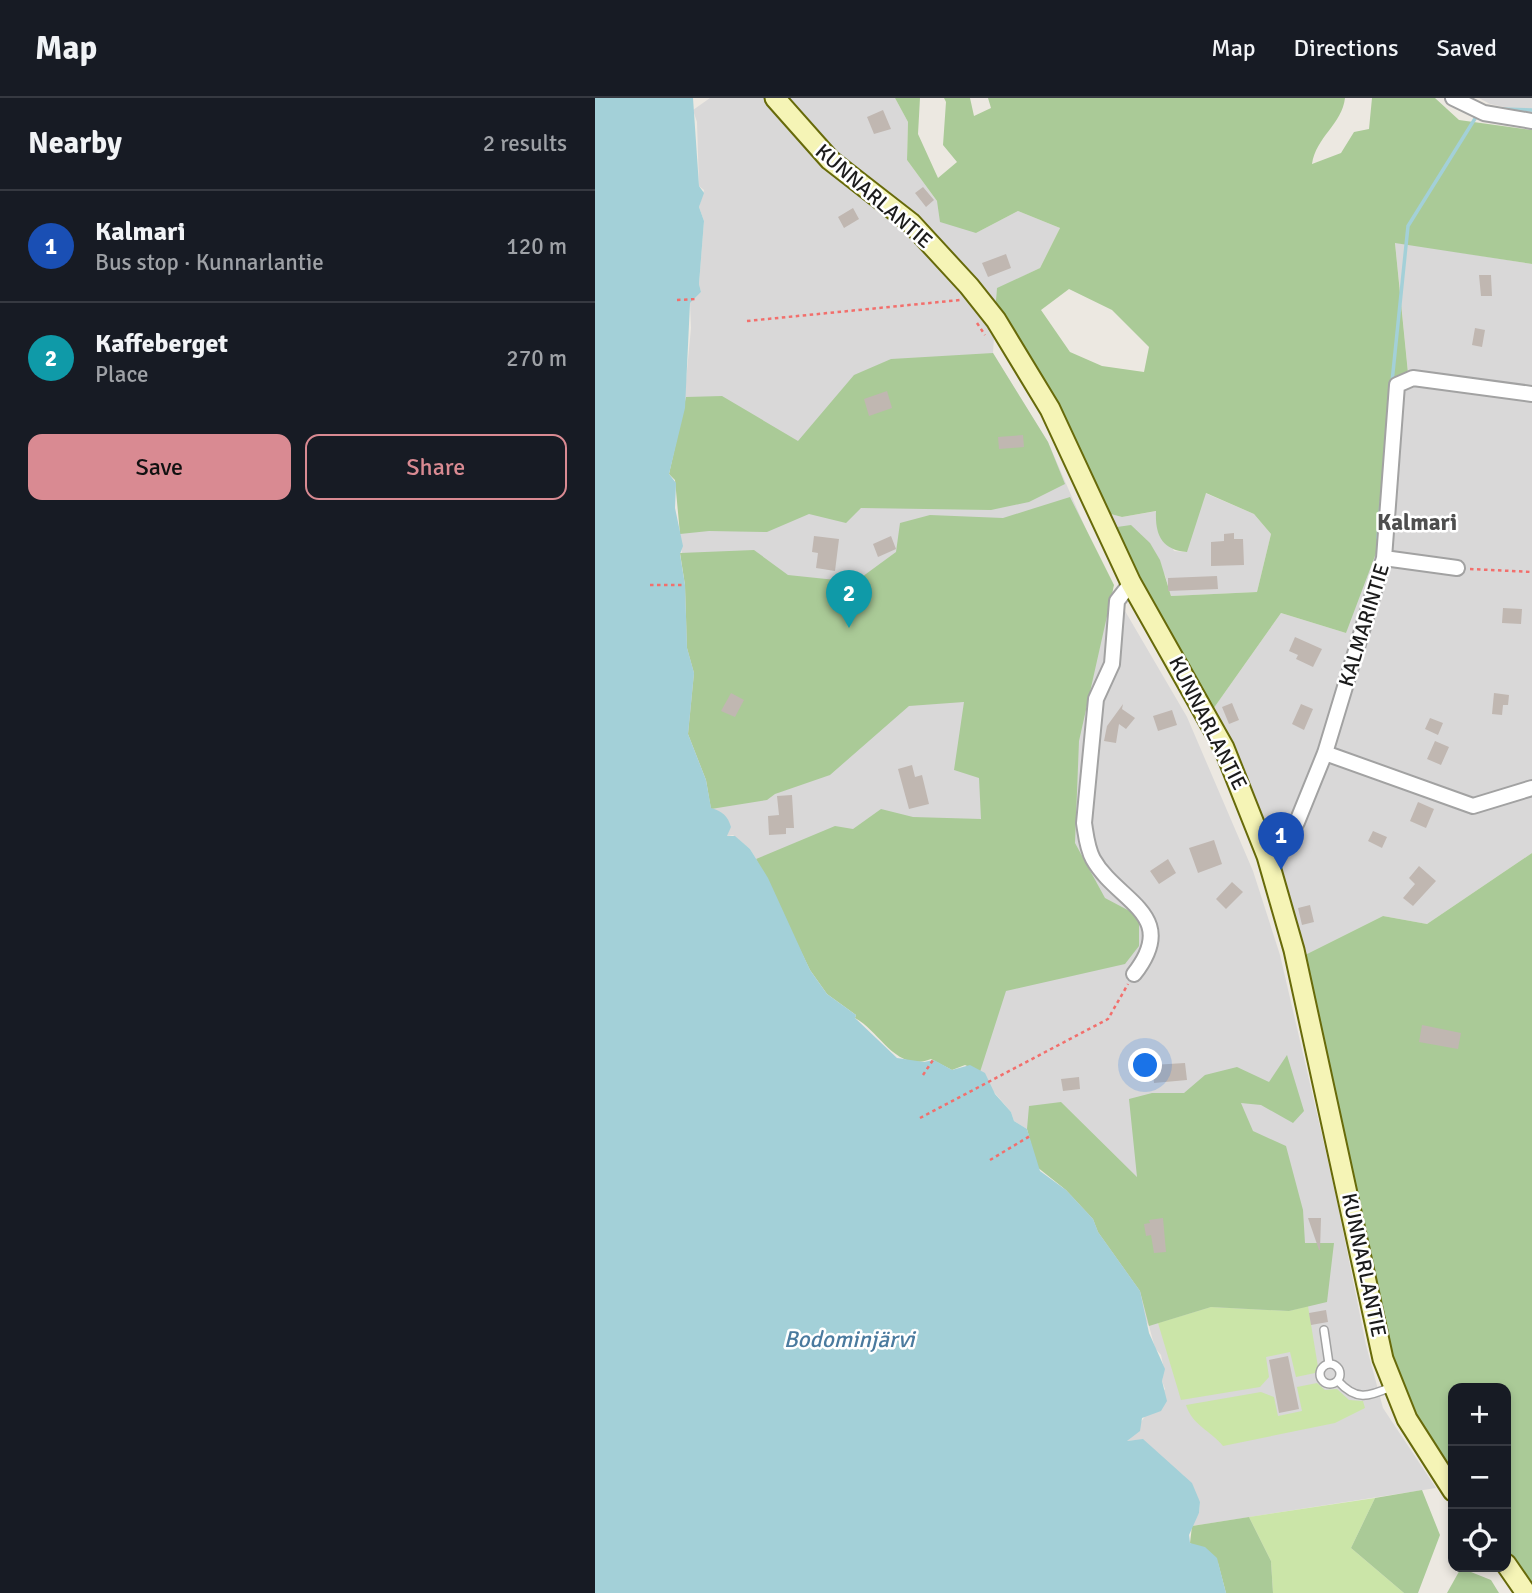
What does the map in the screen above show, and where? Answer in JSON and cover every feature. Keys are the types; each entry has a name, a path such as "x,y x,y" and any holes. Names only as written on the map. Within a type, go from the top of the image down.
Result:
{"main road":[{"name":"KUNNARLANTIE","path":"775,98 830,160 911,223 969,286 996,320 1050,409 1131,583 1224,748 1267,856 1305,998 1374,1320 1392,1386 1419,1440 1448,1484"},
{"path":"1511,1571 1526,1593"}],"street":[{"path":"1453,98 1484,113 1532,121"},
{"name":"KALMARINTIE","path":"1267,856 1286,843 1325,753 1384,558 1397,385 1413,378 1532,394"},
{"path":"1384,558 1457,568"},
{"path":"1131,583 1117,601 1112,664 1096,699 1084,822 1093,859 1147,918 1151,931 1148,944 1141,965 1134,974"},
{"path":"1325,753 1473,806 1532,788"}],"lane":[{"path":"1324,1330 1329,1364 1340,1371 1338,1381"},
{"path":"1329,1364 1321,1370 1321,1377 1328,1384 1338,1381"},
{"path":"1338,1381 1350,1394 1358,1396 1392,1386"}],"path":[{"path":"952,291 967,310"},
{"path":"677,300 697,299"},
{"path":"747,321 960,300"},
{"path":"974,319 988,338"},
{"path":"1457,568 1532,572"},
{"path":"650,584 685,585"},
{"path":"920,1118 1108,1019 1134,974"},
{"path":"923,1075 933,1060"},
{"path":"990,1160 1030,1136"}],"shaded area":[{"path":"710,98 895,98 908,122 907,160 937,201 976,233 1018,211 1060,228 1040,268 997,289 993,353 1048,442 1111,587 1187,717 1253,871 1280,955 1335,1191 1366,1345 1383,1408 1436,1488 1192,1526 1199,1513 1200,1502 1183,1475 1135,1440 1127,1441 1165,1389 1161,1355 1155,1348 1149,1326 1027,1129 1014,1121 1011,1112 976,1071 793,934 768,878 750,849 733,835 727,836 728,832 711,809 706,780 688,734 685,585 680,534 690,303 701,292 699,284 704,221 699,207 704,190 699,186 697,122 693,110"},
{"path":"1479,98 1532,98 1532,113 1490,104"},
{"path":"1395,242 1532,264 1532,853 1427,924 1383,916 1301,957 1211,712 1281,613 1346,633 1391,388 1408,372"},
{"path":"1205,493 1254,514 1271,534 1257,592 1171,596 1165,575 1114,537 1103,512 1122,517 1157,511 1174,551 1186,552"}],"green space":[{"path":"895,98 920,98 918,134 938,178 957,162 943,145 944,98 970,98 974,116 991,108 988,98 1345,98 1339,115 1314,154 1312,164 1341,153 1354,132 1369,129 1372,98 1435,98 1459,120 1532,130 1532,264 1395,243 1408,373 1391,388 1381,540 1346,633 1281,613 1211,712 1114,537 1117,527 1131,525 1150,543 1160,560 1171,596 1257,592 1271,534 1254,514 1206,493 1187,552 1171,548 1161,539 1156,511 1122,517 1103,512 995,312 997,288 1040,268 1060,228 1018,211 976,233 940,222 937,201 907,160 908,122","holes":["1069,289 1112,310 1149,347 1144,372 1102,366 1070,352 1041,310"]},
{"path":"993,353 1048,442 1065,484 1029,502 991,510 861,508 846,523 809,514 767,532 709,531 680,534 675,480 669,474 686,397 722,396 798,441 854,375 891,359"},
{"path":"1070,497 1114,585 1079,741 1075,843 1105,898 1139,916 1139,946 1125,964 1006,991 980,1072 965,1065 952,1070 931,1059 919,1062 908,1060 898,1056 855,1018 856,1015 827,994 810,970 756,859 835,826 853,829 881,809 913,817 981,819 979,778 954,770 964,702 909,706 830,775 775,794 767,800 711,809 706,780 688,734 694,673 687,648 685,585 680,553 754,550 788,575 855,582 896,552 900,523 930,515 1003,518"},
{"path":"1532,853 1532,1592 1511,1562 1511,1383 1448,1383 1448,1471 1398,1386 1301,957 1383,916 1427,924"},
{"path":"1287,1055 1304,1111 1293,1123 1261,1105 1241,1103 1253,1131 1286,1146 1303,1210 1305,1243 1334,1243 1327,1302 1289,1311 1211,1307 1149,1326 1140,1291 1098,1232 1093,1219 1066,1190 1037,1167 1027,1129 1029,1106 1061,1102 1137,1177 1129,1099 1152,1093 1184,1093 1205,1075 1237,1067 1269,1082"},
{"path":"1308,1306 1318,1367 1315,1373 1296,1377 1290,1352 1266,1357 1269,1377 1260,1387 1181,1400 1158,1323 1211,1307 1289,1311"},
{"path":"1317,1383 1325,1390 1337,1389 1349,1400 1363,1401 1365,1408 1335,1423 1223,1446 1192,1418 1186,1405 1261,1392 1274,1397 1278,1416 1302,1411 1297,1387"},
{"path":"1422,1490 1440,1535 1418,1593 1404,1593 1351,1548 1375,1498"},
{"path":"1375,1498 1351,1548 1404,1593 1273,1593 1271,1561 1249,1517"},
{"path":"1249,1517 1271,1561 1273,1593 1226,1593 1218,1563 1190,1543 1192,1526"},
{"path":"1459,1572 1471,1572 1491,1580 1499,1593 1447,1593"}],"water":[{"name":"Bodominjärvi","path":"595,98 693,98 699,186 704,193 699,207 704,221 699,284 701,292 690,303 685,408 669,474 676,483 675,508 683,546 680,554 685,585 687,648 694,673 688,734 706,780 711,808 721,812 728,820 731,827 727,836 735,836 750,849 768,878 810,970 827,994 856,1015 855,1018 897,1058 924,1062 934,1060 952,1070 970,1065 985,1073 995,1094 1011,1112 1014,1121 1027,1129 1040,1171 1066,1190 1093,1219 1098,1232 1140,1291 1149,1333 1165,1369 1162,1381 1167,1401 1161,1411 1142,1418 1140,1431 1127,1441 1143,1439 1192,1483 1200,1502 1199,1513 1189,1535 1190,1543 1205,1547 1217,1558 1226,1593 595,1593"}],"building":[{"path":"883,110 891,129 874,134 867,117"},
{"path":"923,187 934,200 926,207 915,193"},
{"path":"853,208 859,219 844,228 838,217"},
{"path":"1006,254 1011,268 988,277 982,263"},
{"path":"1479,275 1491,275 1492,296 1481,296"},
{"path":"1475,328 1485,330 1482,347 1472,345"},
{"path":"887,391 892,408 869,416 864,399"},
{"path":"1023,435 1024,447 999,449 998,437"},
{"path":"1234,533 1234,539 1243,539 1244,565 1211,566 1211,542 1224,541 1224,534"},
{"path":"814,536 839,539 835,571 816,568 818,553 812,552"},
{"path":"891,536 896,549 878,557 873,544"},
{"path":"1217,576 1218,589 1168,591 1168,578"},
{"path":"1503,608 1522,609 1521,624 1502,623"},
{"path":"1295,637 1322,649 1313,667 1296,659 1298,655 1289,651"},
{"path":"731,693 744,700 735,717 721,711"},
{"path":"1494,693 1509,695 1508,705 1503,705 1502,715 1492,714"},
{"path":"1232,703 1239,720 1229,724 1222,707"},
{"path":"1123,704 1122,709 1135,718 1126,729 1119,724 1116,743 1104,741 1107,726"},
{"path":"1301,704 1313,709 1304,730 1292,724"},
{"path":"1172,710 1177,725 1158,731 1153,716"},
{"path":"1430,718 1443,723 1438,735 1425,729"},
{"path":"1435,741 1449,747 1441,765 1427,759"},
{"path":"912,765 915,777 922,775 929,804 909,809 898,769"},
{"path":"792,795 794,828 786,828 786,834 769,835 768,816 779,815 777,796"},
{"path":"1418,802 1434,809 1426,828 1410,821"},
{"path":"1373,831 1387,837 1382,848 1368,841"},
{"path":"1214,840 1222,864 1198,873 1189,848"},
{"path":"1168,859 1176,873 1159,884 1150,871"},
{"path":"1419,866 1436,881 1413,906 1403,898 1415,884 1409,878"},
{"path":"1232,882 1243,892 1226,909 1216,899"},
{"path":"1310,905 1314,922 1302,925 1298,908"},
{"path":"1422,1025 1461,1033 1458,1049 1419,1042"},
{"path":"1185,1063 1187,1080 1154,1083 1152,1065"},
{"path":"1079,1077 1080,1089 1063,1091 1061,1079"},
{"path":"1163,1218 1166,1252 1154,1253 1151,1235 1146,1236 1144,1224 1150,1223 1149,1220"},
{"path":"1308,1218 1321,1218 1320,1250 1319,1250"},
{"path":"1326,1310 1328,1322 1311,1325 1309,1313"},
{"path":"1288,1356 1299,1409 1279,1413 1269,1360"}],"waterway":[{"path":"1501,109 1532,110"},
{"path":"1392,382 1408,226 1476,117"},
{"path":"1378,538 1381,502"}],"place":[{"name":"Kaffeberget","path":"849,628"},
{"name":"Kalmari","path":"1281,870"}],"district":[{"name":"Kalmari","path":"1417,522"}]}
